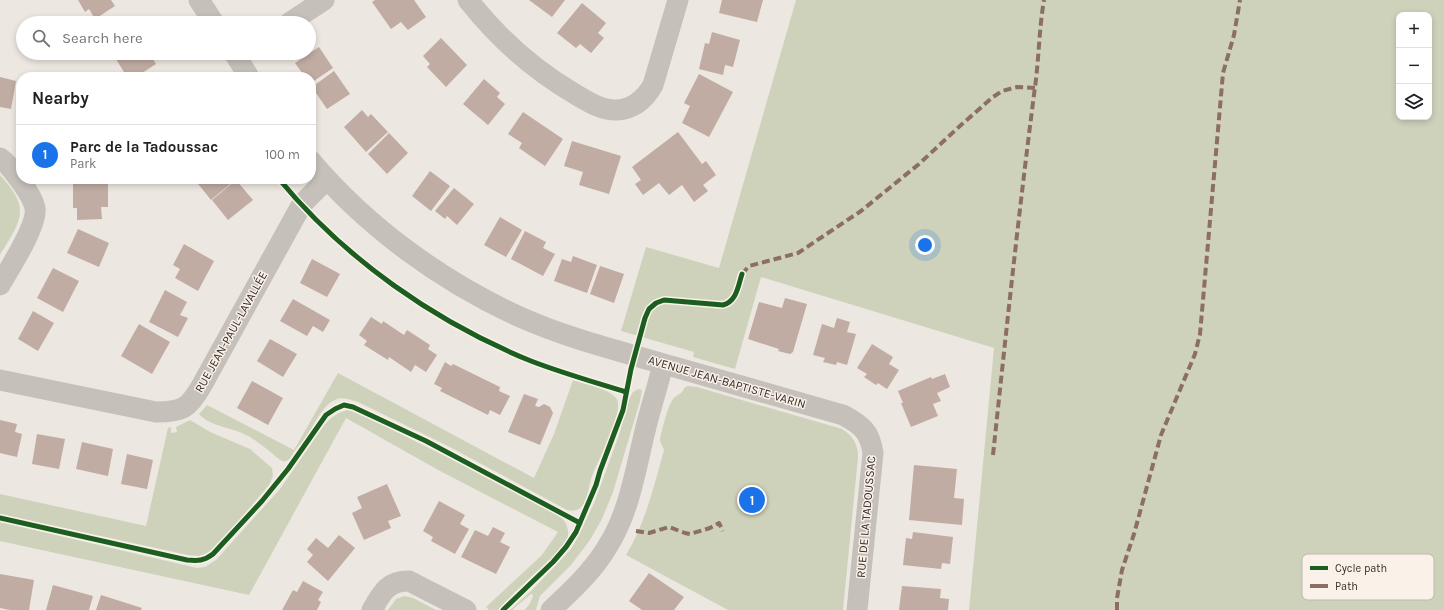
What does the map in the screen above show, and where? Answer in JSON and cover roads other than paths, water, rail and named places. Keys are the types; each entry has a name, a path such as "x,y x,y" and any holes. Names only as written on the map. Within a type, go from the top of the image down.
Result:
{"street":[{"path":"199,0 209,16"},
{"path":"300,16 324,0"},
{"path":"468,0 492,28 529,63 586,100 598,106 616,110 633,106 648,94 654,85 678,0"},
{"path":"240,60 246,72"},
{"path":"0,158 10,167 16,175"},
{"name":"AVENUE JEAN-BAPTISTE-VARIN","path":"316,167 364,214 404,248 437,271 472,292 520,317 596,345 843,416 862,427"},
{"name":"RUE JEAN-PAUL-LAVALLÉE","path":"0,380 156,412 178,411 186,407 194,400 302,204 327,179"},
{"path":"0,285 31,228 35,217 35,208 31,196 22,184"},
{"path":"551,610 577,585 598,561 621,522 631,492 663,364"},
{"name":"RUE DE LA TADOUSSAC","path":"858,610 873,453 871,442 862,427"},
{"path":"372,610 386,588 392,583 400,581 409,581 416,584 466,610"}],"place":[{"name":"Parc de la Tadoussac","path":"752,500"}]}
